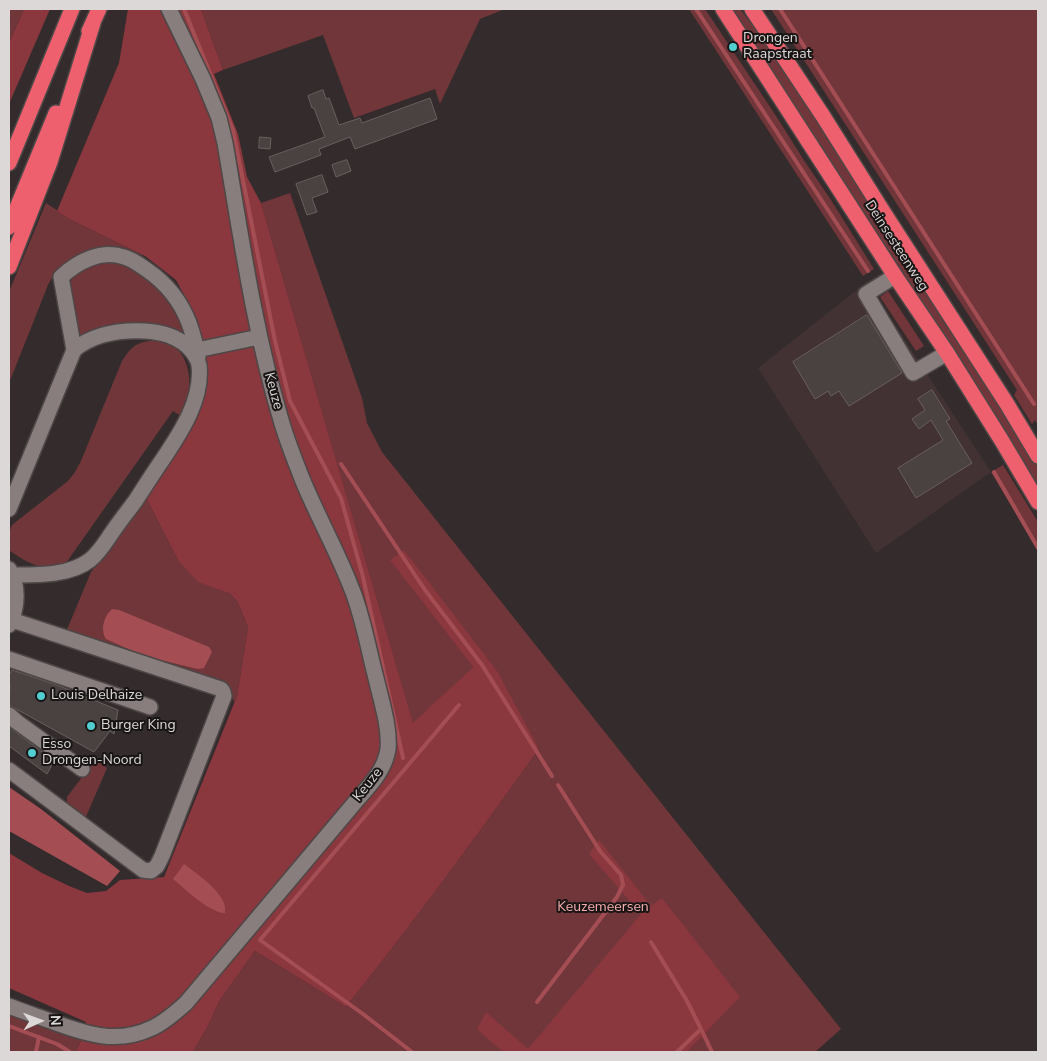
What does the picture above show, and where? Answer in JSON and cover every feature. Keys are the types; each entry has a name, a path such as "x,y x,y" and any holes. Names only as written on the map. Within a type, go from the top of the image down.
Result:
{"highway":[{"path":"9,163 72,9"},
{"name":"Deinsesteenweg","path":"723,9 947,354 1038,502"},
{"name":"Deinsesteenweg","path":"752,9 818,108 1008,404 1038,456"},
{"path":"9,227 96,16"},
{"path":"9,267 50,162 96,16"}],"street":[{"name":"Keuze","path":"9,1006 98,1036 116,1037 132,1035 153,1028 170,1017 186,1003 374,781 384,765 388,749 385,721 362,620 352,589 303,481 281,420 259,337 220,118 169,9"},
{"path":"9,509 74,350 61,277 82,261 106,254 123,256 138,264 164,283 189,323 198,356 199,382 193,406 182,430 142,491 90,560 75,568 54,574 11,572 16,590 15,605 10,622 221,689 224,696 162,856 157,866 151,871 143,870 9,770"},
{"path":"895,276 866,294 914,373 947,354"},
{"path":"74,350 88,341 113,332 133,331 152,332 169,336 181,341 198,356"},
{"path":"198,356 221,346 259,337"},
{"path":"9,659 150,706"},
{"path":"9,715 82,769"}],"shaded area":[{"path":"24,9 50,9 9,104 9,43"},
{"path":"128,9 201,9 223,70 214,74 238,134 247,177 261,203 413,723 473,667 390,560 404,550 497,671 539,749 444,879 346,1007 255,951 220,1000 193,1052 76,1051 82,1039 86,1022 9,988 9,853 42,873 87,893 106,891 120,880 164,877 237,696 248,627 237,601 229,593 198,582 178,560 146,498 188,432 205,359 197,319 176,280 145,256 75,222 57,211 119,63"},
{"path":"867,282 991,472 876,553 758,368"},
{"path":"112,609 119,610 209,647 212,652 204,668 198,669 144,656 106,639 103,632 104,623"},
{"path":"9,787 41,809 120,871 107,886 9,831"},
{"path":"599,840 651,906 662,898 740,997 687,1052 503,1052 477,1029 486,1012 528,1049 641,914 589,854"},
{"path":"184,864 204,879 217,892 225,906 225,913 205,905 173,879"}],"green space":[{"path":"9,9 24,9 9,43"},
{"path":"201,9 505,9 480,19 440,104 435,89 354,118 323,35 223,70"},
{"path":"689,9 705,9 831,200 874,269 863,276"},
{"path":"732,9 740,9 767,44 1010,420 1038,465 1038,488 953,351"},
{"path":"771,9 1038,9 1038,425 1035,420 1032,424 1014,395 1017,390"},
{"name":"Keuzemeersen","path":"290,193 362,398 367,423 382,452 841,1029 815,1052 687,1052 740,996 525,1052 193,1052 220,1000 255,951 346,1007 444,879 539,749 404,550 391,560 473,667 413,724 261,203"},
{"path":"46,203 75,222 145,256 117,249 100,248 83,252 62,265 48,285 9,383 9,292"},
{"path":"111,260 137,269 167,297 179,316 186,334 185,338 161,326 139,323 112,326 78,339 69,287 73,275 88,263"},
{"path":"888,291 924,346 916,351 880,297"},
{"path":"157,340 169,343 175,347 183,357 188,369 189,389 181,416 173,411 66,563 43,567 23,560 10,551 9,533 12,525 68,481 81,461 122,361 133,347"},
{"path":"1003,465 1038,522 1038,550 991,472"},
{"path":"146,498 178,560 229,593 237,601 248,627 237,696 234,702 229,688 223,685 66,632 91,572"},
{"path":"95,760 107,768 85,819 67,805 67,797"},
{"path":"9,1013 82,1039 76,1051 79,1052 9,1052"}],"building":[{"path":"323,90 326,99 329,98 339,125 360,118 362,123 430,98 437,119 355,149 350,137 319,149 321,155 275,172 269,157 325,137 308,96"},
{"path":"260,137 271,138 270,149 259,148"},
{"path":"347,160 351,171 336,177 332,165"},
{"path":"322,175 328,192 312,198 317,212 307,215 296,184"},
{"path":"867,315 902,373 849,406 839,391 831,396 828,391 815,399 793,362"},
{"path":"932,390 950,419 946,421 972,463 916,498 898,468 943,440 931,420 919,429 912,419 925,410 918,399"},
{"path":"12,670 57,685 118,710 114,734 110,731 94,752 9,705 9,676"},
{"name":"Esso Drongen-Noord","path":"9,727 54,761 47,774 9,746"}],"waterway":[{"path":"184,9 233,130 275,341 290,401 341,498 363,577 403,758"},
{"path":"696,9 868,271"},
{"path":"780,9 1034,404"},
{"path":"341,464 425,590 482,665 552,776"},
{"path":"994,472 1038,548"},
{"path":"412,1052 363,1014 260,940 459,705"},
{"path":"537,1002 617,897 623,885 621,875 600,851 558,785"},
{"path":"651,942 687,1001 701,1029 677,1052"},
{"path":"9,1026 57,1044 70,1052"},
{"path":"701,1029 712,1052"},
{"path":"36,1052 39,1037"}],"place":[{"name":"Drongen Raapstraat","path":"733,47"},
{"name":"Louis Delhaize","path":"41,696"},
{"name":"Burger King","path":"91,726"},
{"name":"Esso Drongen-Noord","path":"32,753"}]}
